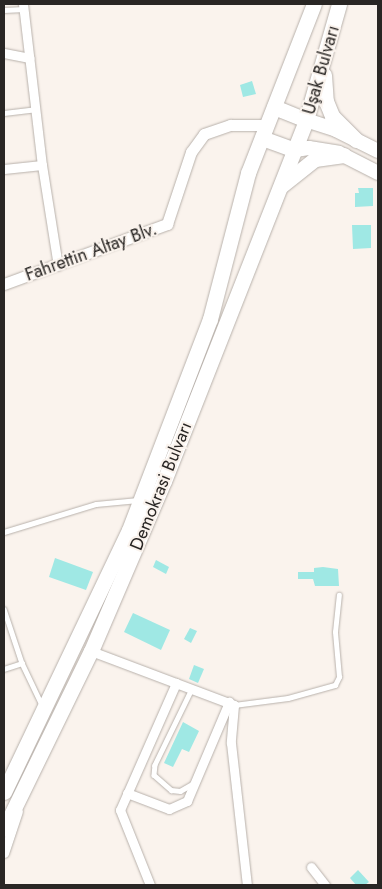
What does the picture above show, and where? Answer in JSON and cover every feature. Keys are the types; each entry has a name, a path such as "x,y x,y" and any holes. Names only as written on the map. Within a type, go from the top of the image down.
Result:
{"highway":[{"name":"Uşak Bulvarı","path":"265,132 314,4"},
{"name":"Uşak Bulvarı","path":"301,135 325,63 339,4"},
{"path":"325,63 329,109 356,140"},
{"path":"274,107 306,120"},
{"path":"265,132 295,150"},
{"name":"Demokrasi Bulvarı","path":"5,788 140,500 210,319 248,173 265,132"},
{"name":"Demokrasi Bulvarı","path":"4,829 92,651 164,481 276,190 301,135"},
{"path":"276,190 315,159 344,155"}],"main road":[{"path":"306,120 377,150"},
{"path":"295,150 321,149 344,155 378,173"}],"street":[{"path":"24,6 42,165 58,266"},
{"path":"4,53 30,58"},
{"name":"Fahrettin Altay Blv.","path":"4,284 58,266 167,224 191,152 204,134 230,125 265,132"},
{"path":"4,170 42,165"},
{"path":"92,651 232,703"},
{"path":"150,885 120,810 176,683"},
{"path":"128,793 169,809 187,801 232,703"},
{"path":"232,703 231,743 247,885"},
{"path":"4,853 16,821 17,802"},
{"path":"311,868 325,885"}],"lane":[{"path":"4,10 24,6"},
{"path":"4,113 36,109"},
{"path":"4,532 96,504 140,500"},
{"path":"232,703 288,698 335,685 338,677 335,632 339,595"},
{"path":"4,609 35,696 44,707"},
{"path":"4,669 22,663"},
{"path":"192,688 155,765 154,774 160,783 180,791 197,781"}],"building":[{"path":"252,81 256,94 243,97 240,85"},
{"path":"358,188 373,188 373,206 355,207 355,193 359,193"},
{"path":"352,225 371,225 371,248 353,249"},
{"path":"55,558 93,572 86,590 49,577"},
{"path":"156,560 169,567 166,574 153,567"},
{"path":"314,568 338,569 339,586 315,586 313,579 298,579 298,572 314,572"},
{"path":"133,613 170,630 161,650 124,632"},
{"path":"190,628 197,631 191,643 184,639"},
{"path":"194,665 204,669 198,683 189,679"},
{"path":"183,722 199,731 189,752 182,749 173,767 164,763"},
{"path":"358,870 369,882 365,885 356,885 350,878"}]}
